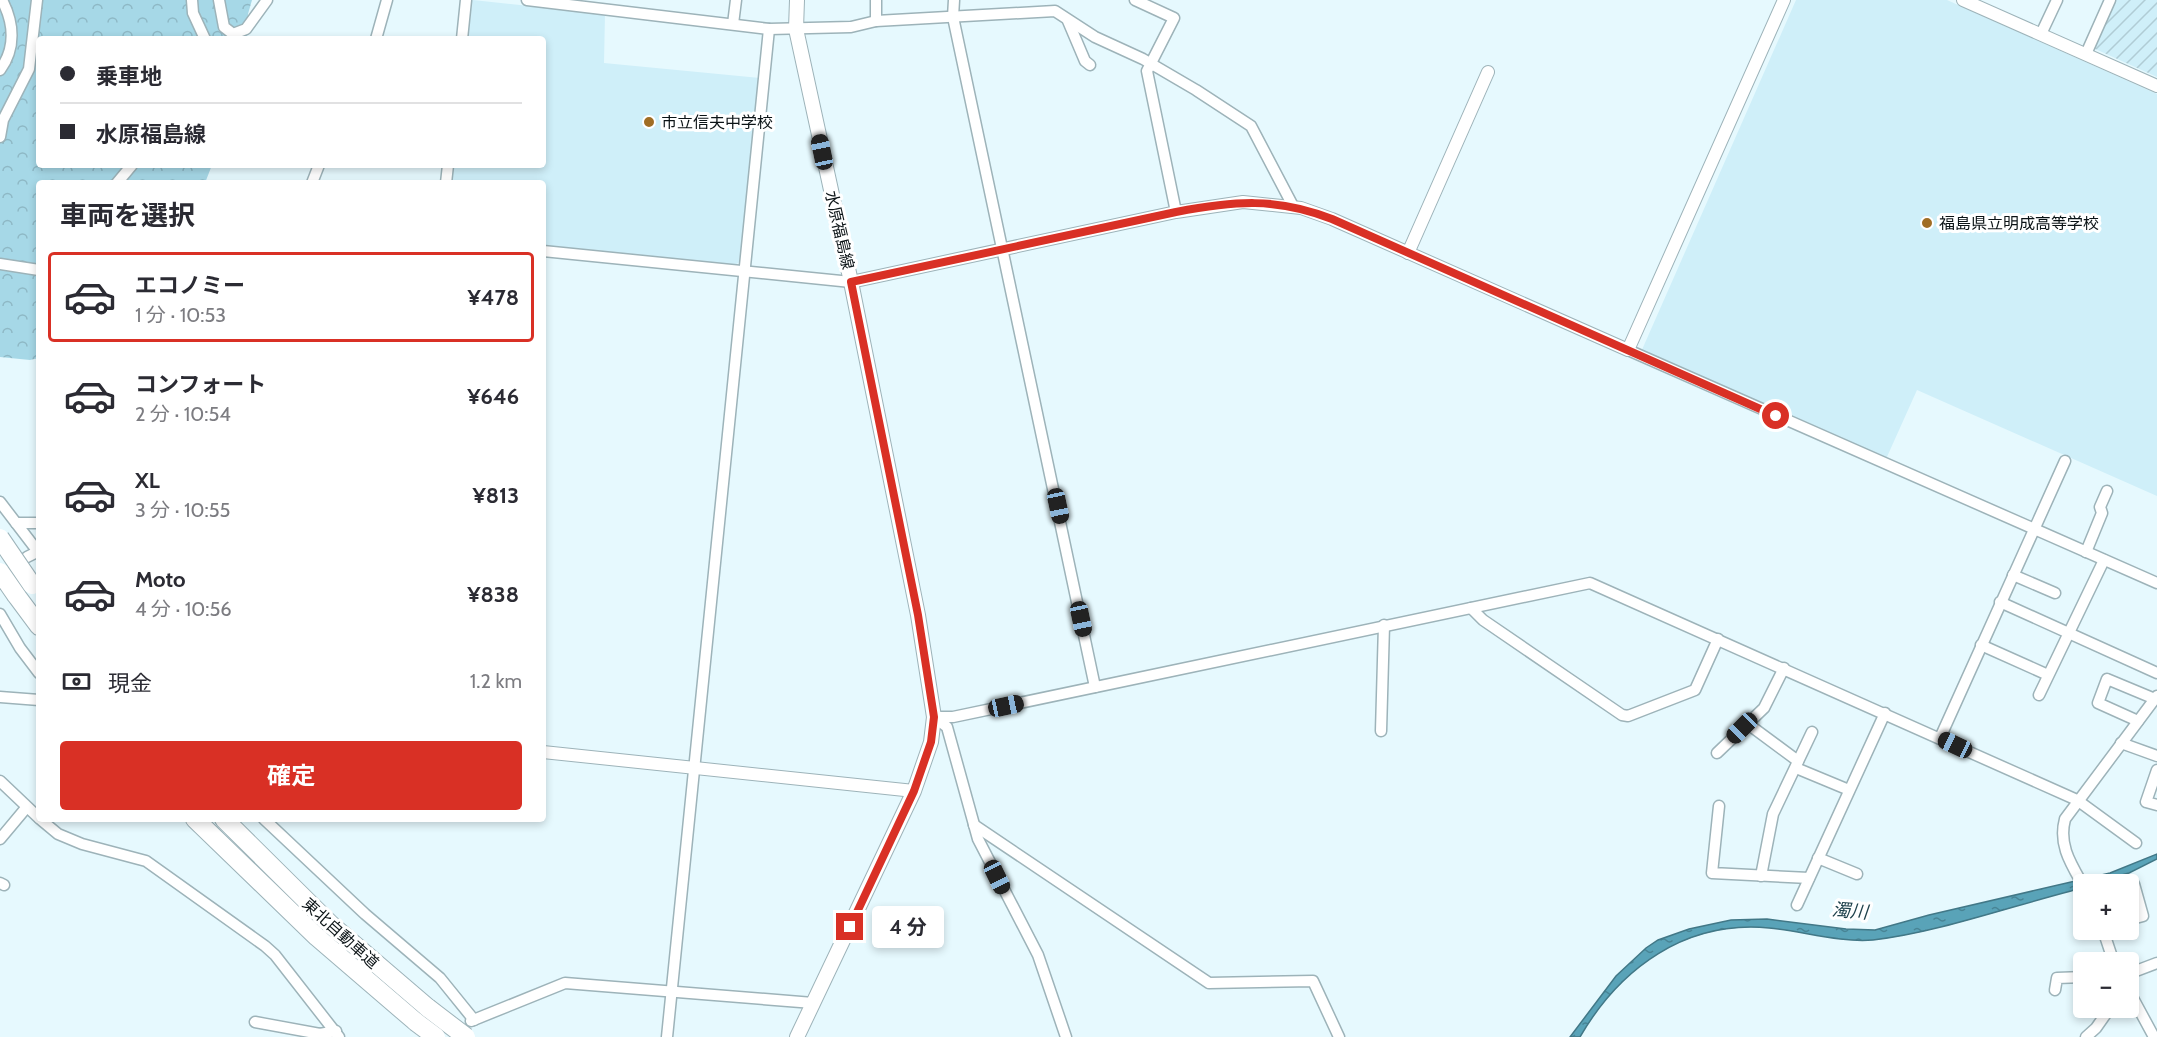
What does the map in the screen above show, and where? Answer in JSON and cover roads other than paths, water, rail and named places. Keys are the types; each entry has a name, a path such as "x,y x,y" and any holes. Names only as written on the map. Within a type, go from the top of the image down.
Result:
{"highway":[{"path":"0,538 36,590"},
{"path":"0,572 36,622"},
{"name":"東北自動車道","path":"198,822 317,937 422,1015 470,1026"},
{"name":"東北自動車道","path":"227,822 422,1015 436,1037"}],"main road":[{"name":"水原福島線","path":"797,0 796,29 851,282 920,625 934,717 931,742 914,791 797,1037"}],"street":[{"path":"0,70 8,58 12,30 9,13 2,0"},
{"path":"0,137 3,112 29,69 37,0"},
{"path":"192,0 193,13 204,36"},
{"path":"219,0 224,27 233,34 246,29 267,0"},
{"path":"377,36 387,0"},
{"path":"462,36 466,0"},
{"path":"527,0 614,6 733,24 796,29 851,27 876,21 953,17 1044,5 1068,21 1150,63 1251,126 1293,206"},
{"path":"733,24 736,0"},
{"path":"876,0 876,21"},
{"path":"954,0 953,17 1095,687"},
{"path":"1135,0 1174,18 1147,71 1176,212"},
{"path":"1628,350 1784,0"},
{"path":"2041,34 2057,0"},
{"path":"2086,54 2110,0"},
{"path":"1966,1 2157,86"},
{"path":"1068,21 1085,61 1090,66"},
{"path":"667,1037 769,28"},
{"path":"1408,252 1488,72"},
{"path":"120,180 130,168"},
{"path":"546,251 851,282 1176,212 1243,202 1293,206 1332,219 1408,252 2157,583"},
{"path":"0,264 36,270"},
{"path":"1940,738 2065,462"},
{"path":"2086,552 2102,513 2100,507 2107,491"},
{"path":"0,502 36,548"},
{"path":"16,523 36,523"},
{"path":"27,557 36,553"},
{"path":"2039,695 2104,560"},
{"path":"2013,575 2055,593"},
{"path":"934,717 953,717 1590,583 2077,800 2136,843"},
{"path":"2000,602 2157,673"},
{"path":"1471,608 1503,634 1622,716 1628,716 1695,690 1718,639"},
{"path":"0,614 20,648 36,669"},
{"path":"1381,731 1384,625"},
{"path":"1981,645 2048,675"},
{"path":"1717,753 1748,724 1772,696 1784,668"},
{"path":"2076,874 2063,848 2061,832 2065,819 2156,697 2107,679 2098,704 2138,721"},
{"path":"0,697 36,700"},
{"path":"1797,904 1885,713"},
{"path":"934,717 947,728 974,825 987,856 1038,955 1066,1037"},
{"path":"1748,724 1797,764 1849,790"},
{"path":"1761,876 1773,814 1812,732"},
{"path":"2121,743 2157,756"},
{"path":"546,752 914,791"},
{"path":"2157,770 2146,802 2157,805"},
{"path":"0,781 36,816"},
{"path":"1719,807 1712,873 1809,878"},
{"path":"0,839 26,808"},
{"path":"43,822 58,834 82,844 146,861 265,946 275,955 337,1034"},
{"path":"267,822 365,914 440,978 470,1026 565,983 813,1003"},
{"path":"974,825 1209,983 1313,981 1339,1037"},
{"path":"1818,858 1857,874"},
{"path":"2139,902 2143,916 2139,917"},
{"path":"2139,971 2155,967"},
{"path":"2055,990 2057,978 2073,977"},
{"path":"2139,1008 2155,1035"},
{"path":"2086,1037 2097,1028 2104,1018"},
{"path":"255,1022 275,1032 337,1034"}],"water":[{"name":"濁川","path":"2157,854 2157,859 2129,873 2106,874"},
{"name":"濁川","path":"2073,882 2073,890 2071,891 1897,937 1848,940 1769,928 1739,928 1710,932 1683,941 1658,954 1635,970 1596,1012 1580,1037 1570,1037 1616,976 1646,948 1658,940 1689,929 1731,920 1767,919 1846,929 1875,930"}],"place":[{"name":"市立信夫中学校","path":"649,122"},
{"name":"福島県立明成高等学校","path":"1927,223"}]}
